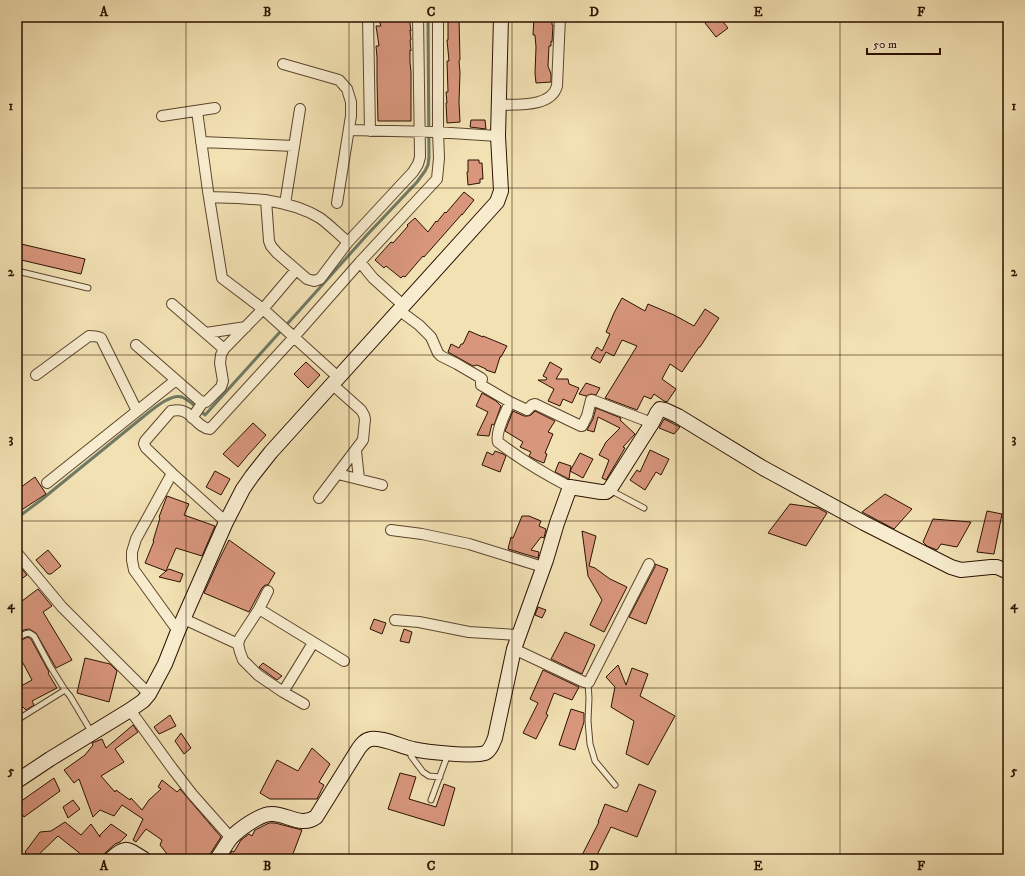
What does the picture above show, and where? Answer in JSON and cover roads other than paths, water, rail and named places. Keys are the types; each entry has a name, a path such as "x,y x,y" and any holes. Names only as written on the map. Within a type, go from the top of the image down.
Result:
{"street":[{"path":"368,17 370,131"},
{"path":"226,522 146,448 144,444 145,441 171,411 178,410 185,412 193,416 202,426 210,428 287,332 360,262 438,179 439,158 429,132 418,17"},
{"path":"266,200 269,241 271,246 307,279 314,281 320,279 348,242 416,167 429,132 438,17"},
{"path":"17,781 130,710 143,701 149,694 165,664 226,522 243,489 252,476 271,452 497,202 501,191 498,105 501,17"},
{"path":"498,105 533,103 543,101 554,94 557,86 560,17"},
{"path":"283,64 339,80 347,89 351,102 350,130 337,203"},
{"path":"162,116 215,108"},
{"path":"285,204 300,109"},
{"path":"197,111 222,278 287,332 336,381 361,410 366,419 363,440 319,498"},
{"path":"350,130 429,132 498,136"},
{"path":"201,142 294,146"},
{"path":"209,197 266,200 285,204 320,218 348,242"},
{"path":"360,262 373,278 431,338 441,356 482,378 481,385 510,402 527,410 535,404 582,426 585,423 592,400 652,424"},
{"path":"193,416 202,404 221,387 223,381 220,363 221,355 224,349 262,310 296,270"},
{"path":"172,304 224,349"},
{"path":"206,333 246,327"},
{"path":"36,376 89,336 101,338 137,411"},
{"path":"136,345 202,404"},
{"path":"47,483 176,380"},
{"path":"510,402 499,431 497,438 498,442 541,472 570,487 601,492 606,492 609,490 613,486 652,424 656,413 660,409 678,416 763,468 864,523 951,567 961,570 998,567 1008,572"},
{"path":"356,451 359,479"},
{"path":"338,474 382,485"},
{"path":"175,476 170,477 136,540 132,552 134,570 181,625 238,644"},
{"path":"217,859 231,838 248,824 269,814 279,815 304,822 316,817 359,748 364,742 371,739 378,739 411,748 448,753 486,753 495,738 516,642 570,487"},
{"path":"391,530 422,534 469,544 543,567"},
{"path":"17,553 62,607 149,694"},
{"path":"395,620 419,622 516,642 588,683 648,564"},
{"path":"268,591 259,609 240,638 238,644 243,660 258,675 304,704"},
{"path":"259,609 344,661"},
{"path":"283,692 313,642"},
{"path":"130,710 192,794 231,838"},
{"path":"111,859 119,851 124,849 144,859"}],"lane":[{"path":"17,271 88,288"},
{"path":"609,490 644,508"},
{"path":"17,638 29,633 34,636 50,666 93,734"},
{"path":"588,683 588,721 590,744 595,761 615,785"},
{"path":"17,720 65,690"},
{"path":"411,748 411,756 423,772 429,776 440,777"},
{"path":"431,800 448,753"}],"waterway":[{"path":"17,518 151,410 167,400 173,397 182,397 205,415 366,236 417,182 428,165 429,157 428,17"}]}
